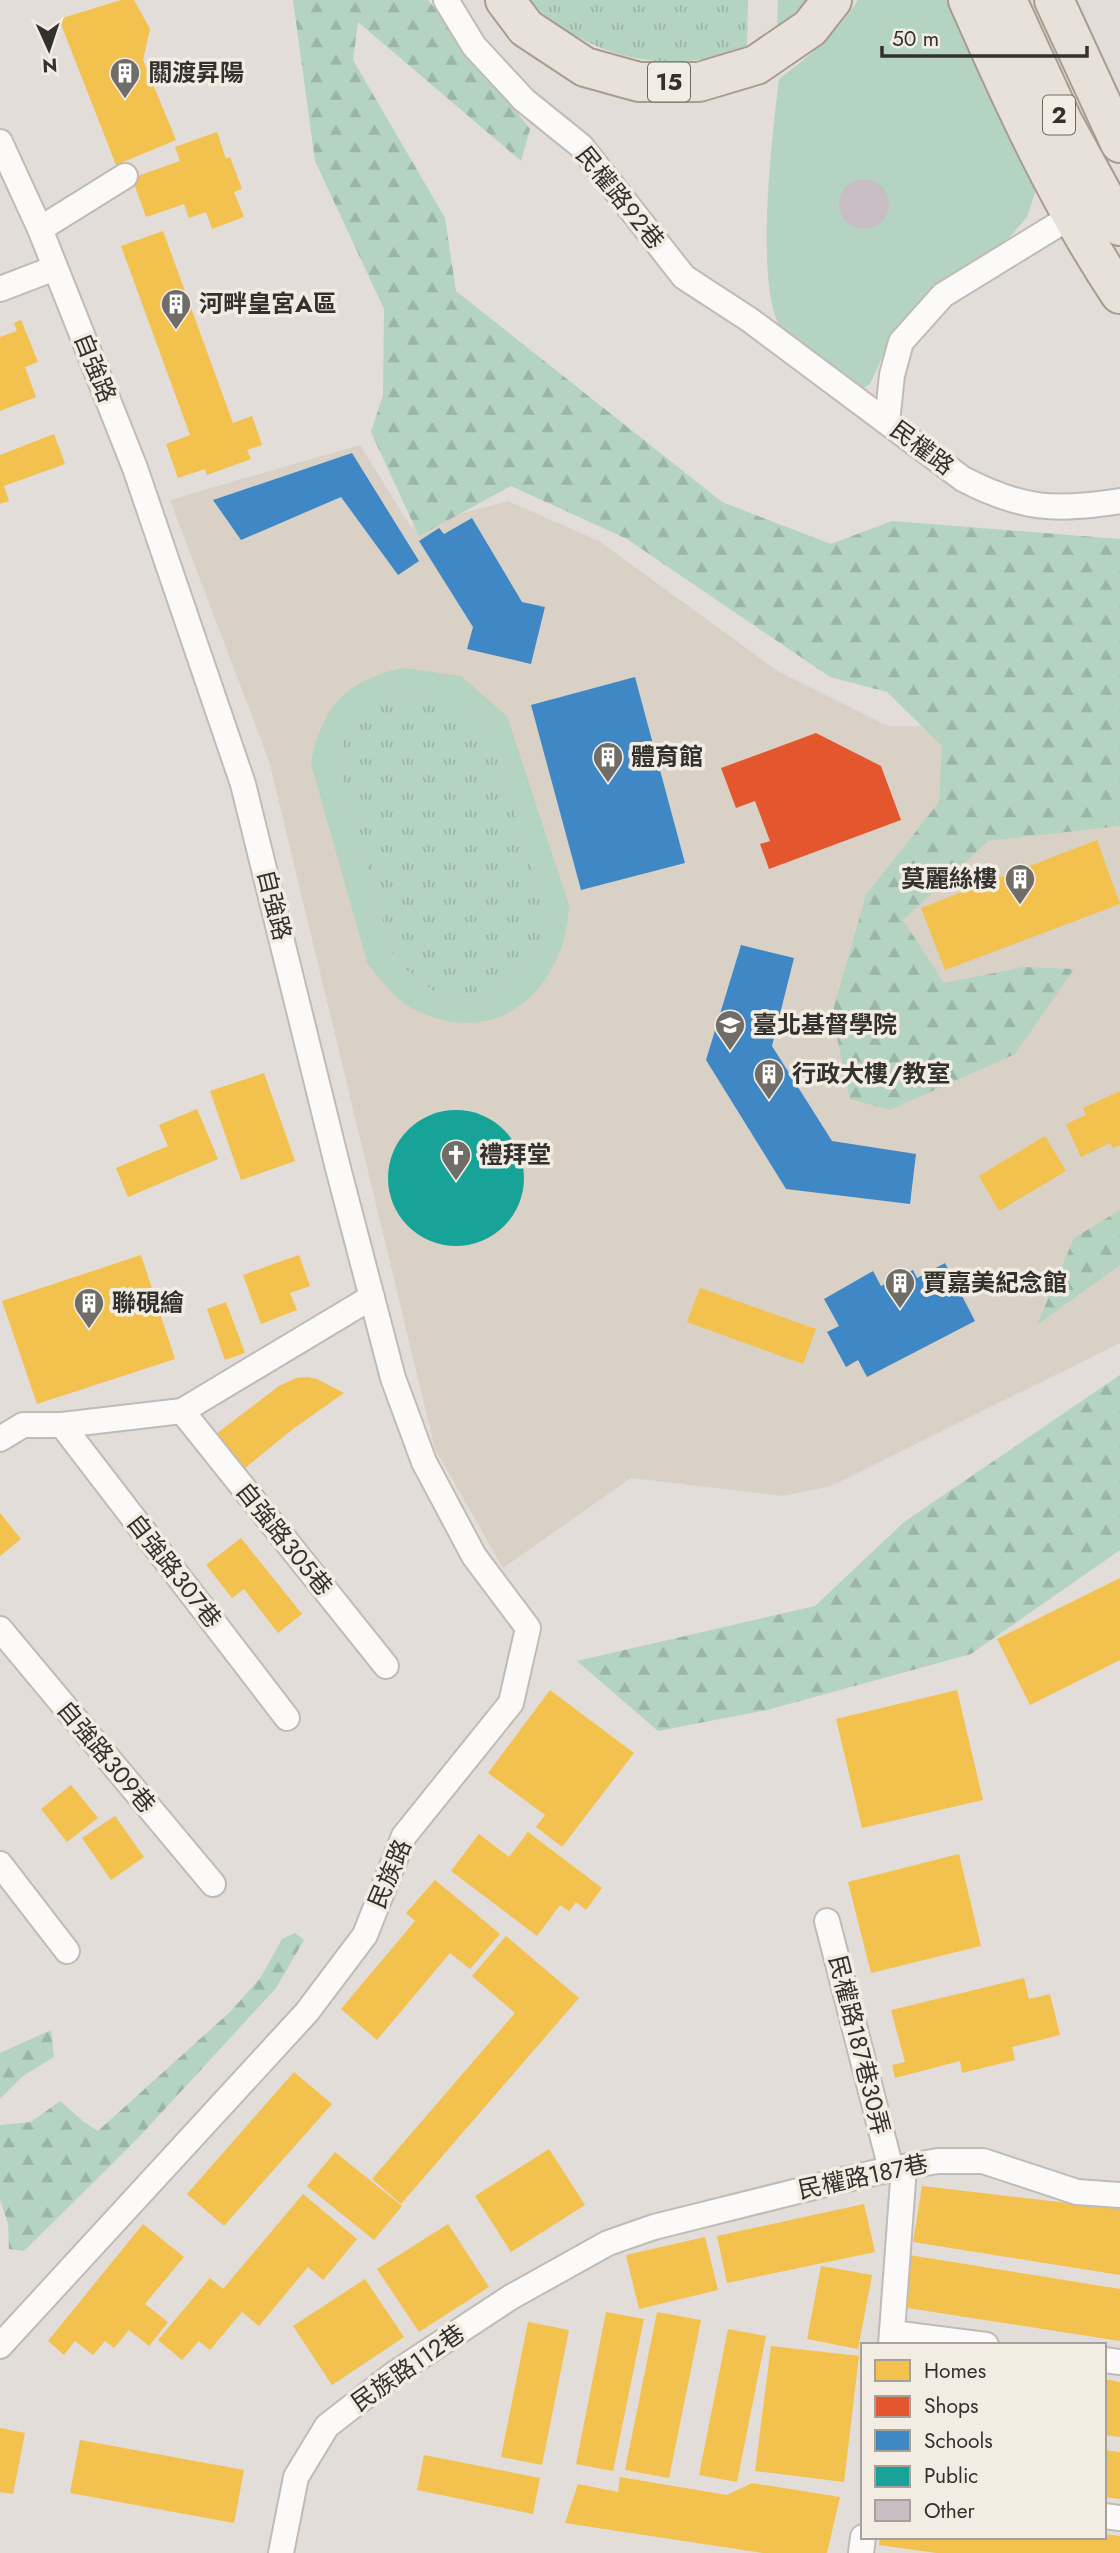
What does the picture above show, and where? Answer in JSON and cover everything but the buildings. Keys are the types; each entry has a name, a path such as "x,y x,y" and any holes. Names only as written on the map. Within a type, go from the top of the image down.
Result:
{"main road":[{"name":"15","path":"505,0 526,28 585,67 639,82 699,82 755,65 810,28 832,0"},
{"name":"2","path":"968,0 1020,119 1070,216 1120,294"},
{"name":"2","path":"1007,0 1062,120 1120,226"},
{"path":"1054,0 1120,143"}],"street":[{"name":"民權路92巷","path":"446,0 474,46 524,100 581,146 684,276 750,320"},
{"name":"自強路","path":"0,142 40,229 135,468 243,783 372,1297"},
{"path":"40,229 125,176"},
{"path":"887,422 892,375 901,342 943,295 1070,216"},
{"path":"0,289 55,268"},
{"name":"民權路","path":"750,320 963,479 990,493 1019,503 1049,508 1120,501"},
{"path":"0,1438 23,1425 62,1425 183,1411 372,1297"},
{"name":"民族路","path":"0,2346 307,2012 365,1935 404,1836 511,1703 528,1628 474,1556 424,1462 393,1378 372,1297"},
{"name":"自強路305巷","path":"183,1411 386,1666"},
{"name":"自強路307巷","path":"62,1425 287,1718"},
{"name":"自強路309巷","path":"0,1629 213,1884"},
{"path":"0,1864 67,1951"},
{"name":"民權路187巷30弄","path":"827,1921 897,2168 891,2339"},
{"name":"民權路187巷","path":"608,2243 654,2227 897,2168 939,2161 983,2161 1077,2192 1120,2195"},
{"name":"民族路112巷","path":"281,2553 296,2477 327,2426 394,2374 511,2297 608,2243"},
{"path":"891,2339 954,2343"}],"shaded area":[{"name":"臺北基督學院","path":"360,445 411,527 508,501 599,541 779,672 888,726 1064,727 1120,735 1120,1343 831,1486 782,1496 631,1478 503,1568 435,1449 269,761 170,500"}],"green space":[{"path":"293,0 428,0 530,129 521,161 358,22 353,60 445,218 456,291 722,502 831,544 892,521 1120,539 1120,826 988,841 903,920 944,983 1024,967 1074,969 1015,1054 890,1110 850,1099 832,1014 866,895 939,802 942,746 887,692 830,677 627,539 511,486 419,536 371,432 383,395 384,309 315,161"},
{"path":"526,0 748,0 747,46 717,56 687,61 630,57 576,36 550,20"},
{"path":"778,0 809,0 777,29"},
{"path":"858,0 955,0 1033,173 1035,193 1027,217 1008,239 914,309 894,332 870,384 861,390 784,333 774,313 767,249 767,210 779,79 841,24"},
{"path":"403,668 461,676 507,716 569,905 565,935 555,962 541,986 522,1004 499,1017 474,1023 445,1021 415,1010 395,996 368,965 311,764 322,726 339,699 366,680","holes":["391,699 423,699 447,703 469,714 493,736 546,916 543,940 532,965 516,983 491,995 462,1000 438,995 394,960 338,767 344,739 355,723"]},
{"path":"391,699 423,699 447,703 469,714 493,736 546,916 543,940 532,965 516,983 491,995 462,1000 438,995 394,960 338,767 344,739 355,723"},
{"path":"1120,1210 1120,1265 1037,1325 1074,1238"},
{"path":"1120,1375 1120,1550 971,1654 767,1710 658,1731 577,1661 815,1606 904,1522"},
{"path":"295,1933 304,1940 276,1988 140,2136 24,2251 9,2249 8,2223 0,2200 0,2125 31,2122 60,2101 98,2131 231,2011 261,1977 282,1939"},
{"path":"51,2030 54,2057 23,2076 0,2099 0,2053"}],"place":[{"name":"關渡昇陽","path":"125,100"},
{"name":"河畔皇宮A區","path":"176,331"},
{"name":"體育館","path":"608,784"},
{"name":"莫麗絲樓","path":"1020,906"},
{"name":"臺北基督學院","path":"730,1052"},
{"name":"行政大樓/教室","path":"769,1101"},
{"name":"禮拜堂","path":"456,1182"},
{"name":"賈嘉美紀念館","path":"900,1310"},
{"name":"聯硯繪","path":"89,1330"}]}
